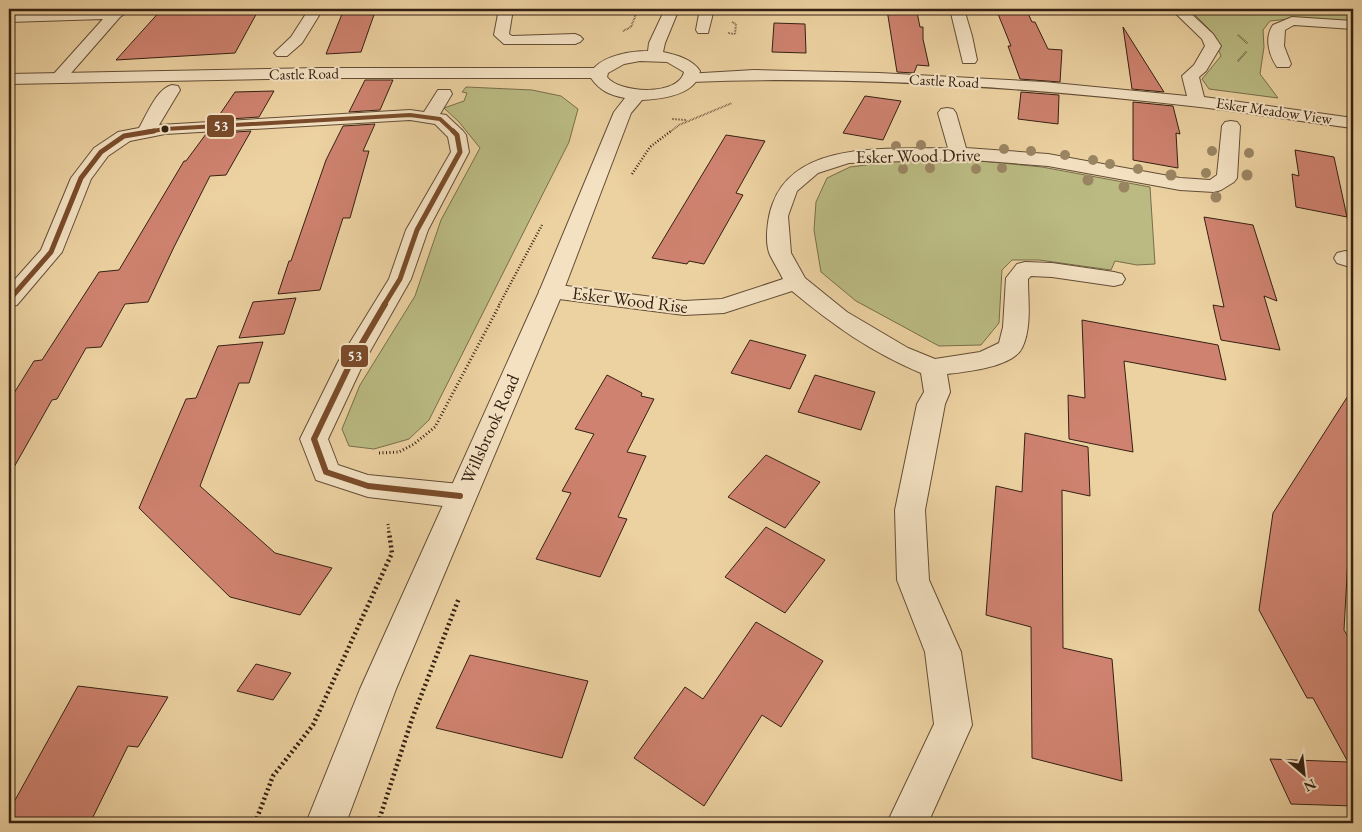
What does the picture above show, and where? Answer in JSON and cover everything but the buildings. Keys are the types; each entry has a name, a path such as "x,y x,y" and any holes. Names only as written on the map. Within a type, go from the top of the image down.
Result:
{"street":[{"path":"282,53 297,40 316,9"},
{"path":"506,9 501,35 509,41 575,39"},
{"path":"655,56 657,43 672,9"},
{"path":"703,30 707,9"},
{"path":"956,9 965,36 969,60"},
{"path":"1178,9 1208,38 1213,46 1200,68 1190,76 1196,94 1195,101"},
{"path":"9,18 121,12"},
{"path":"59,77 121,12"},
{"path":"1283,64 1276,51 1275,41 1278,28 1292,21 1353,25"},
{"path":"640,56 655,56 674,59 687,66 692,71 692,77 679,88 667,92 638,94 619,91 605,84 600,79 600,73 604,67 613,62 640,56"},
{"name":"Castle Road","path":"9,79 321,73 600,73"},
{"name":"Castle Road","path":"692,77 759,75 858,76 1129,93 1195,101"},
{"path":"146,132 162,103 172,90"},
{"path":"429,118 444,94"},
{"name":"Willsbrook Road","path":"326,823 354,746 460,496 552,291 622,112 638,94"},
{"name":"Esker Meadow View","path":"1195,101 1353,123"},
{"path":"947,112 955,144 960,153"},
{"path":"9,300 51,252 81,178 101,152 124,136 165,129 410,115 440,119 457,135 460,152 417,230 400,279 351,362 314,439 326,472 368,486 460,496"},
{"name":"Esker Wood Drive","path":"933,368 899,354 838,317 796,282 780,254 778,216 788,189 811,169 847,157 960,153 1048,160 1180,184 1214,186 1228,178 1231,126"},
{"path":"907,823 953,725 943,652 913,580 910,510 931,404 938,392 933,368 986,360 1010,347 1015,327 1017,278 1025,269 1052,270 1114,279"},
{"name":"Esker Wood Rise","path":"552,291 684,308 724,306 796,282"}],"path":[{"path":"399,452 414,444 435,427 546,217"},
{"path":"255,823 273,776 313,725 392,553 388,524"}],"green space":[{"path":"1189,9 1353,9 1353,22 1298,18 1270,21 1263,30 1264,47 1260,74 1278,98 1209,89 1202,79 1221,56 1211,31"},
{"path":"466,87 532,90 561,96 578,109 569,142 429,420 409,439 374,449 349,446 342,429 360,385 415,296 441,220 480,148 459,122 444,108 464,101 467,93 462,92"},
{"path":"905,160 970,160 1042,167 1150,187 1155,264 1137,265 1115,261 1111,270 1039,260 1012,260 1002,270 999,323 981,345 939,346 856,301 821,272 814,230 816,202 827,178 850,167"}],"transit line":[{"name":"53","path":"9,300 51,252 81,178 101,152 124,136 165,129 410,115 440,119 457,135 460,152 417,230 400,279 351,362 314,439 326,472 368,486 460,496"}]}
